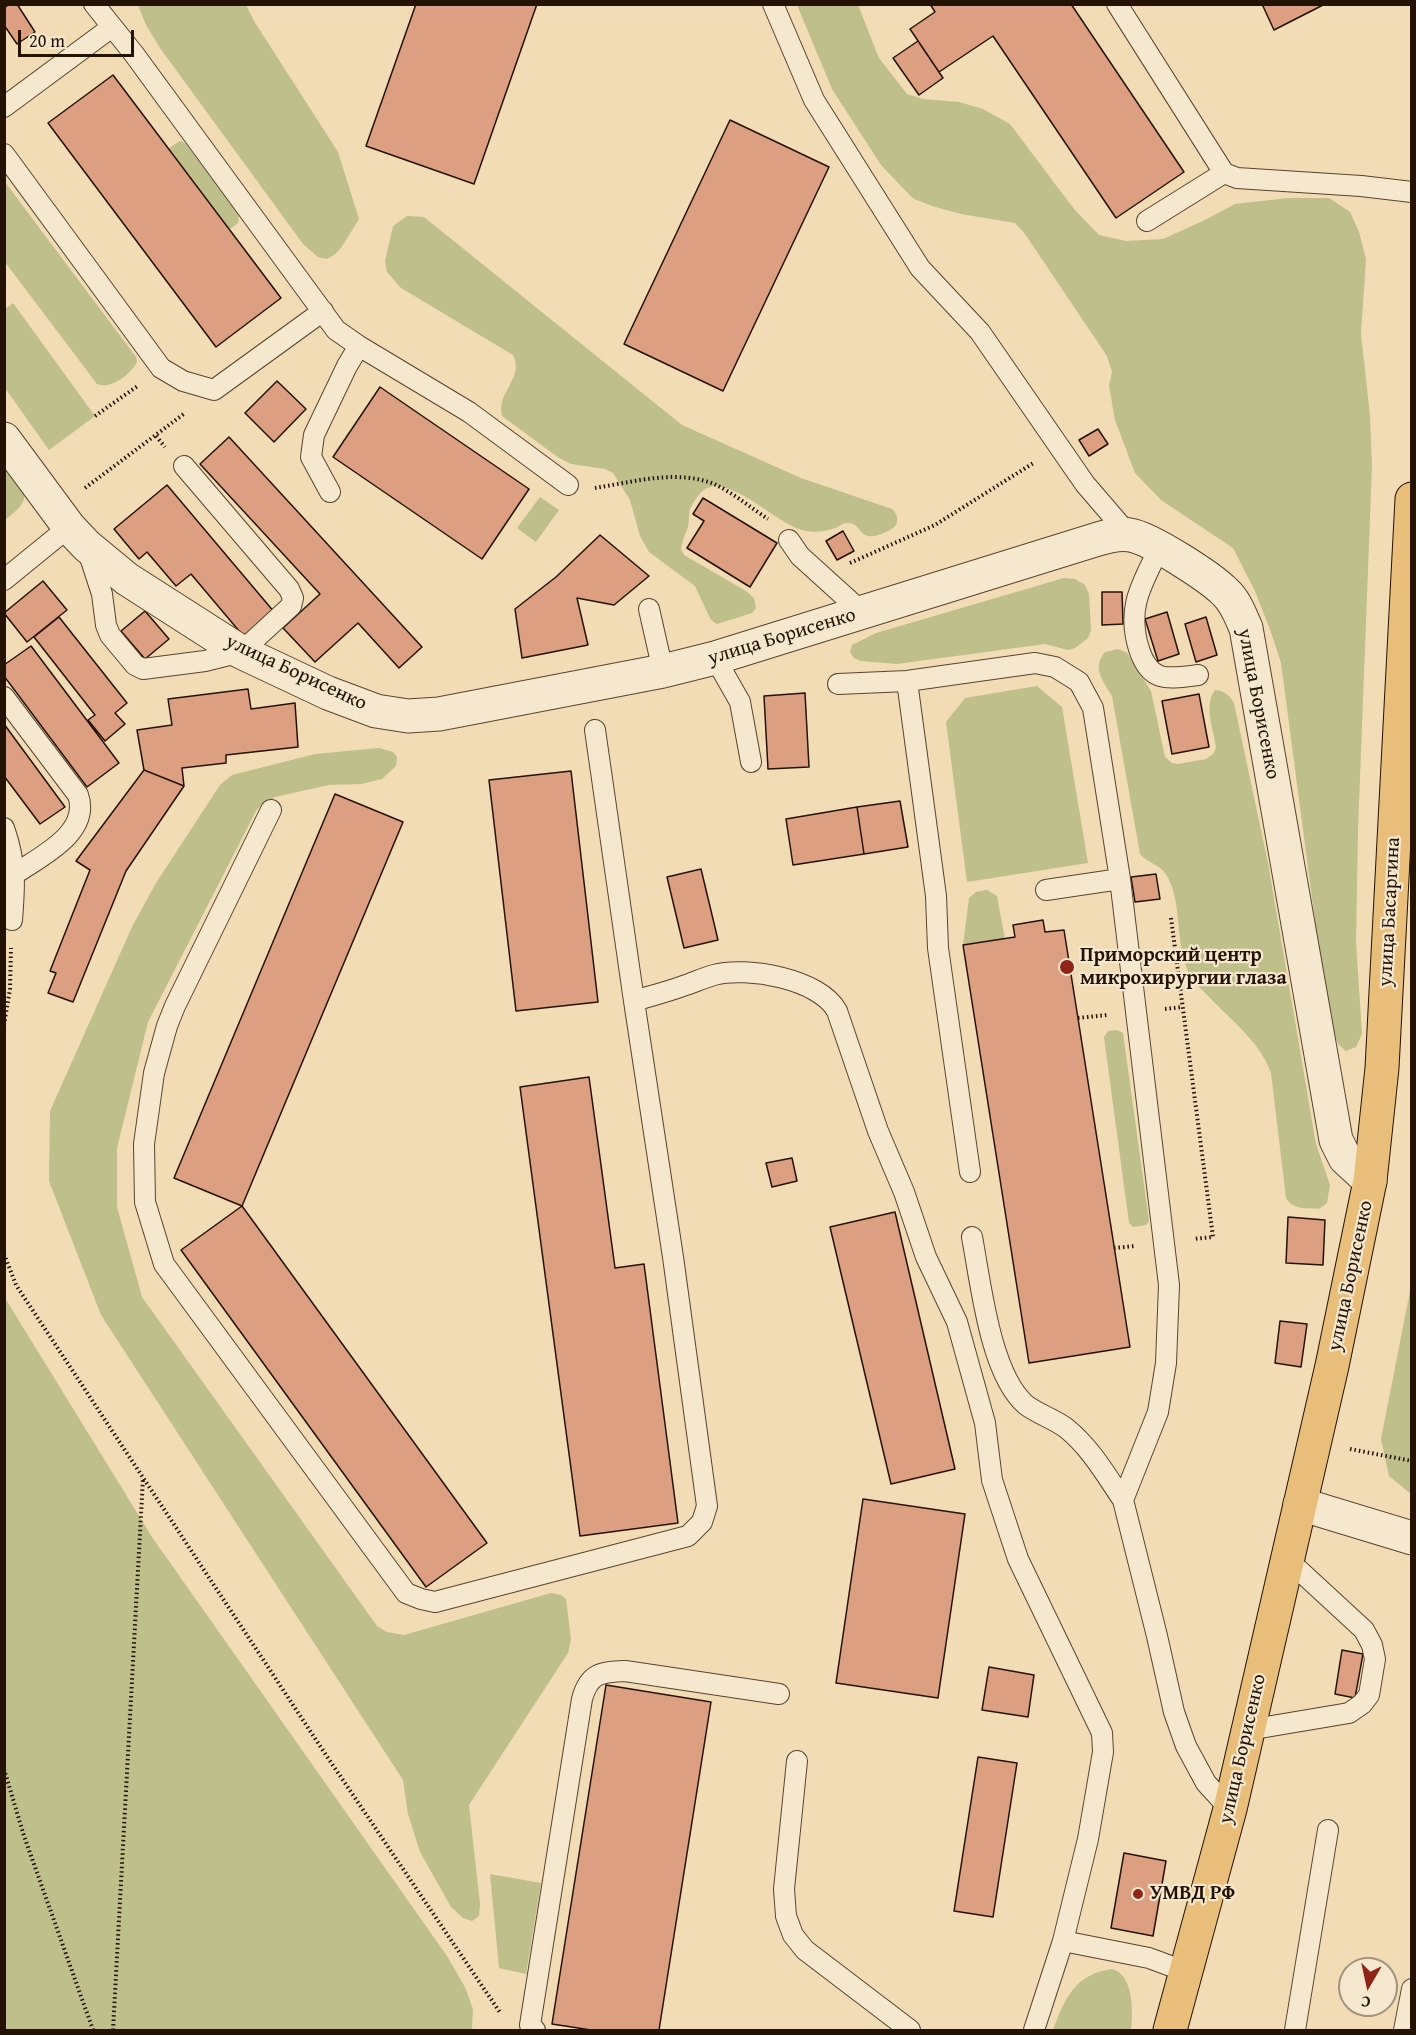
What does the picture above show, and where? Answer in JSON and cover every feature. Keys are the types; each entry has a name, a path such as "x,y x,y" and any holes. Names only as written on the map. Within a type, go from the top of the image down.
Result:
{"main road":[{"name":"улица Басаргина","path":"1370,1181 1383,1056 1412,499"},
{"name":"улица Борисенко","path":"1170,2031 1184,1971 1230,1809 1314,1442 1370,1181"}],"street":[{"name":"улица Борисенко","path":"4,439 70,527 127,579 241,652 328,693 375,711 408,716 439,714 715,658 1098,539 1128,534 1143,538 1160,547 1226,593 1236,606 1246,628 1336,1140 1346,1158 1370,1181"},
{"path":"1300,1504 1412,1538"}],"lane":[{"path":"94,4 336,330 469,412 568,485"},
{"path":"772,4 813,100 920,268 980,332 1085,484 1128,534"},
{"path":"1117,4 1224,173 1237,178 1361,186 1412,192"},
{"path":"4,107 112,27"},
{"path":"4,154 161,368 183,381 214,390 323,311"},
{"path":"1147,221 1224,173"},
{"path":"330,492 311,457 312,445 314,435 359,346"},
{"path":"4,580 70,527 102,594 106,625 110,635 135,664 143,669 171,667 205,662 241,652 291,606 293,598 290,589 184,466"},
{"path":"789,540 800,556 863,613"},
{"path":"1160,547 1138,592 1134,607 1135,634 1144,665 1154,674 1174,678 1198,675"},
{"path":"649,609 663,670"},
{"path":"715,658 740,702 752,762"},
{"path":"838,684 907,681 1035,663 1055,667 1079,682 1093,708 1120,879 1169,1285 1166,1363 1158,1412 1123,1500"},
{"path":"907,681 936,896 938,948 970,1172"},
{"path":"4,697 78,795 82,805 80,818 70,835 15,874"},
{"path":"271,810 167,1026 154,1073 144,1144 145,1202 165,1264 406,1593 435,1602 688,1536 702,1522 707,1506 674,1257 634,1001 596,730"},
{"path":"4,828 13,853 15,874 8,917"},
{"path":"1046,890 1120,879"},
{"path":"634,1001 715,975 738,972 795,982 828,998 837,1011 878,1131 904,1192 926,1257 957,1322 986,1424 992,1480 1018,1559 1102,1732 1103,1752 1088,1839 1064,1941 1034,2031"},
{"path":"972,1238 1000,1368 1010,1385 1027,1405 1067,1429 1091,1454 1123,1500 1174,1712 1186,1746 1206,1783 1230,1809"},
{"path":"1248,1730 1349,1713 1362,1704 1369,1695 1375,1659 1372,1645 1364,1630 1287,1559"},
{"path":"535,2031 531,2025 580,1710 588,1684 603,1672 625,1671 779,1694"},
{"path":"797,1761 784,1889 786,1916 793,1935 805,1950 910,2031"},
{"path":"1295,2031 1328,1830"},
{"path":"1064,1941 1149,1958 1184,1971"},
{"path":"1404,2031 1412,1989"}],"path":[{"path":"95,416 161,368"},
{"path":"70,527 156,436 214,390"},
{"path":"822,576 935,525 1059,447"},
{"path":"568,485 592,488 688,477 714,484 780,527 789,540"},
{"path":"4,1025 10,988 8,917"},
{"path":"1171,918 1213,1237"},
{"path":"4,1254 16,1285 142,1478 505,2021"},
{"path":"1314,1442 1412,1461"},
{"path":"113,2031 142,1478"},
{"path":"4,1769 24,1836 93,2031"}],"green space":[{"path":"138,5 246,5 338,152 359,219 334,255 327,259 318,257 303,244 160,48 146,25"},
{"path":"797,5 858,5 879,58 907,94 923,99 959,102 983,109 1010,124 1074,209 1099,235 1126,241 1163,239 1235,204 1288,198 1329,198 1350,212 1359,232 1366,259 1361,334 1370,415 1372,466 1356,943 1362,1034 1356,1047 1346,1051 1338,1044 1327,1011 1281,663 1255,591 1233,548 1161,500 1135,473 1115,420 1109,386 1112,372 1107,356 1025,234 1015,223 961,214 914,199 881,165 832,89"},
{"path":"180,141 185,143 239,214 238,223 230,229 169,148"},
{"path":"5,182 136,357 137,362 134,367 120,380 108,385 97,384 5,262"},
{"path":"407,216 424,217 682,425 801,478 892,509 897,517 896,526 879,535 871,536 866,535 852,523 845,523 822,531 806,531 782,520 730,489 718,486 707,488 698,495 691,507 681,549 684,555 746,591 754,598 756,608 752,613 717,624 711,620 695,586 649,552 640,536 630,500 613,473 605,469 571,464 559,458 502,416 503,400 516,371 513,355 401,288 387,272 385,261 393,226"},
{"path":"13,303 95,416 49,450 5,388 5,309"},
{"path":"5,466 22,489 24,500 5,520"},
{"path":"540,497 559,510 536,542 517,528"},
{"path":"1064,578 1075,579 1085,585 1089,594 1091,631 1088,638 1075,648 1068,650 1045,644 897,664 861,661 854,658 850,652 852,645 876,633"},
{"path":"1118,649 1127,653 1151,691 1165,757 1172,763 1206,759 1213,754 1216,748 1210,718 1210,703 1215,690 1226,694 1234,703 1268,863 1316,1144 1330,1185 1327,1203 1319,1209 1292,1205 1286,1198 1271,1073 1253,1042 1192,979 1182,953 1175,896 1171,884 1162,870 1140,854 1112,696 1099,669 1105,652"},
{"path":"1037,686 1062,707 1088,863 967,882 946,722 965,698"},
{"path":"379,748 393,752 397,757 396,766 382,779 361,784 329,785 275,797 257,809 148,1022 117,1148 117,1207 142,1297 377,1626 387,1632 404,1635 551,1593 561,1595 566,1599 571,1639 568,1653 469,1805 480,1904 479,1916 472,1921 463,1918 451,1907 420,1852 408,1814 403,1780 101,1315 49,1181 50,1111 132,927 156,883 220,785 232,775 315,754"},
{"path":"987,890 997,896 1005,939 963,945 969,898 976,892"},
{"path":"1117,1030 1123,1033 1149,1221 1146,1225 1133,1227 1129,1223 1104,1037 1108,1031"},
{"path":"1411,1286 1411,1494 1389,1476 1381,1439"},
{"path":"5,1298 152,1537 447,1956 465,1987 473,2009 472,2030 5,2030"},
{"path":"490,1874 541,1883 526,1974 499,1968"},
{"path":"1112,1969 1125,1979 1128,1986 1132,2004 1131,2030 1053,2030 1073,1989 1089,1976"}],"building":[{"path":"10,4 17,4 35,32 17,44 4,25 4,8"},
{"path":"416,4 537,4 474,184 366,146"},
{"path":"930,4 1071,4 1184,172 1116,218 993,36 939,72 910,29 935,12"},
{"path":"1262,4 1325,4 1274,30"},
{"path":"918,41 943,78 919,95 893,58"},
{"path":"113,75 281,298 216,347 48,123"},
{"path":"730,120 829,167 723,391 624,344"},
{"path":"277,381 306,409 274,442 245,413"},
{"path":"380,387 529,489 482,559 333,457"},
{"path":"1098,429 1108,444 1089,456 1079,440"},
{"path":"229,437 422,647 399,668 358,623 315,662 283,628 320,594 200,464"},
{"path":"167,485 275,613 245,638 191,574 176,586 147,552 139,559 114,529"},
{"path":"703,498 777,543 750,587 687,548 704,521 693,514"},
{"path":"843,531 854,551 837,560 826,541"},
{"path":"600,535 649,576 614,605 577,598 588,645 522,658 515,609 556,577"},
{"path":"43,581 67,610 27,642 4,613"},
{"path":"1102,592 1122,592 1123,624 1102,625"},
{"path":"145,611 169,639 145,659 121,631"},
{"path":"1167,612 1179,654 1158,661 1145,619"},
{"path":"59,617 127,703 115,713 125,724 105,741 88,720 95,715 34,637"},
{"path":"1206,617 1217,655 1196,662 1185,624"},
{"path":"31,646 119,763 87,787 4,676 4,665"},
{"path":"248,689 251,709 295,703 298,747 226,755 226,763 182,768 184,786 144,770 137,730 172,725 168,699"},
{"path":"805,693 809,767 768,769 764,696"},
{"path":"1199,694 1209,747 1172,754 1162,701"},
{"path":"4,724 65,807 40,824 4,776"},
{"path":"144,770 184,786 126,871 73,1002 48,993 56,973 50,971 90,870 76,861"},
{"path":"571,771 598,1002 516,1011 489,780"},
{"path":"335,794 403,822 242,1206 174,1178"},
{"path":"900,801 908,847 864,854 857,807"},
{"path":"857,807 864,854 793,865 786,819"},
{"path":"701,869 718,940 684,948 667,877"},
{"path":"1156,874 1160,899 1135,902 1131,877"},
{"path":"1043,920 1045,932 1064,930 1130,1347 1029,1363 963,945 1015,937 1013,925"},
{"path":"589,1077 615,1268 644,1264 678,1523 580,1536 520,1087"},
{"path":"792,1158 797,1181 772,1187 766,1163"},
{"path":"242,1206 487,1543 426,1587 181,1250"},
{"path":"895,1212 955,1469 891,1484 830,1227"},
{"path":"1288,1217 1325,1220 1323,1265 1286,1263"},
{"path":"1280,1321 1307,1324 1301,1367 1275,1363"},
{"path":"863,1499 965,1514 938,1698 836,1683"},
{"path":"1342,1650 1363,1654 1355,1698 1335,1694"},
{"path":"989,1667 1034,1675 1028,1717 982,1710"},
{"path":"606,1685 711,1702 659,2030 591,2030 552,2024"},
{"path":"978,1757 1017,1763 993,1917 954,1911"},
{"name":"УМВД РФ","path":"1124,1853 1166,1861 1153,1936 1111,1928"}],"place":[{"name":"Приморский центр микрохирургии глаза","path":"1067,967"},
{"name":"УМВД РФ","path":"1138,1894"}]}
